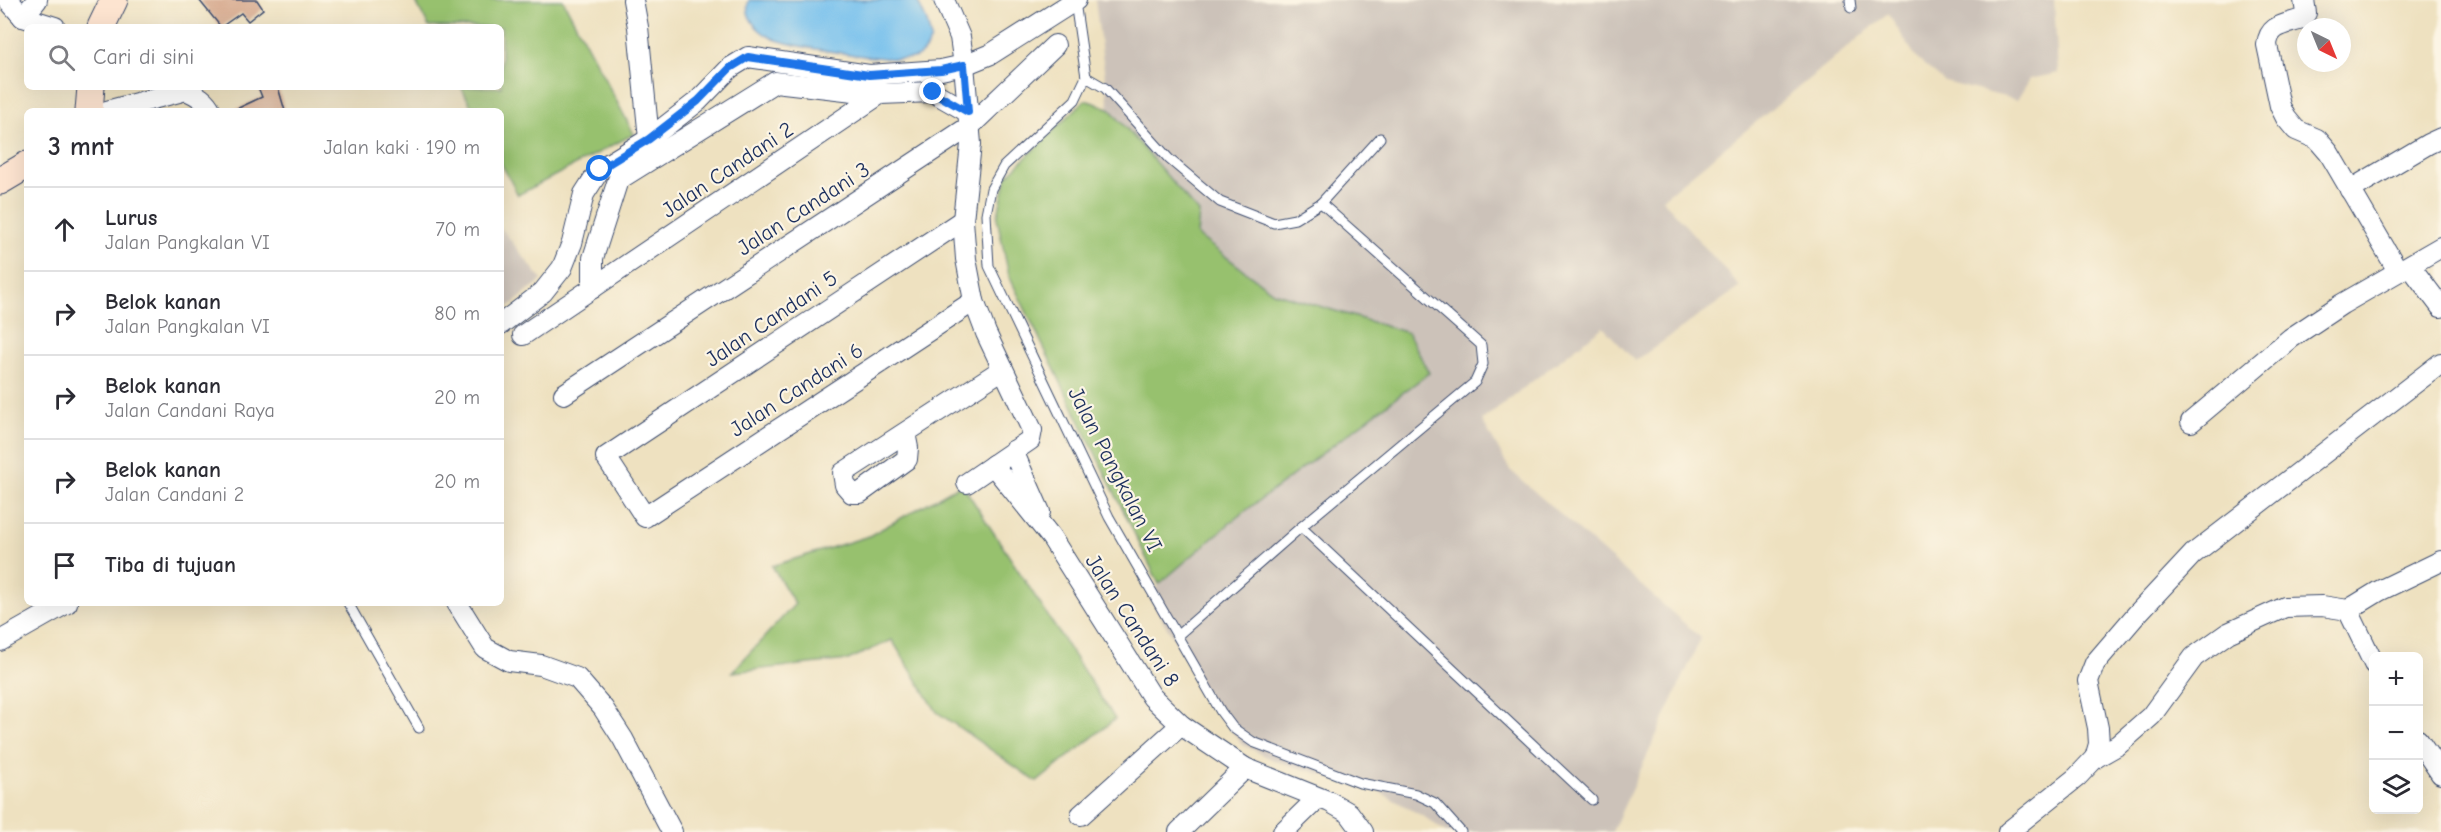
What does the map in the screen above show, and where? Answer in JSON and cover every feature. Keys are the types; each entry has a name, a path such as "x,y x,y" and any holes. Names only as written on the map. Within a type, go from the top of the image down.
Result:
{"street":[{"path":"8,0 23,17 45,24"},
{"path":"23,17 37,0"},
{"path":"633,0 638,27 649,139"},
{"path":"944,0 960,37 964,65 971,144 963,220 966,259 974,301 1032,430 1030,440 967,483"},
{"path":"2304,0 2306,13 2302,19 2273,29 2268,35 2267,45 2280,106 2296,130 2318,139 2404,268 2441,307"},
{"path":"504,322 543,292 562,268 572,243 584,194 600,169 649,139 698,101 730,68 748,57 869,75 941,70 964,65 991,54 1076,1"},
{"name":"Jalan Candani 3","path":"564,394 969,119 1054,45"},
{"path":"593,288 593,258 618,180 775,82 880,94 933,92 969,119"},
{"path":"89,108 91,90"},
{"path":"118,108 186,90 196,94 210,108"},
{"name":"Jalan Candani 2","path":"523,335 880,94"},
{"path":"2350,190 2441,138"},
{"path":"0,181 24,167"},
{"name":"Jalan Candani 5","path":"645,517 606,457 963,220"},
{"path":"2191,422 2291,338 2342,304 2441,247"},
{"name":"Jalan Candani 6","path":"645,517 974,301"},
{"path":"2095,758 2099,744 2098,728 2088,681 2095,663 2137,614 2193,554 2441,363"},
{"path":"904,433 1003,369"},
{"name":"Jalan Candani 8","path":"1014,451 1051,537"},
{"name":"Jalan Candani 8","path":"993,465 1051,537 1152,697 1180,725 1245,768 1349,813 1363,832"},
{"path":"2008,832 2077,777 2095,758 2118,745 2151,716 2194,657 2228,633 2284,607 2322,606 2348,610 2379,591 2441,561"},
{"path":"0,642 61,606"},
{"path":"459,606 485,648 509,661 541,664 577,678 603,708 623,739 672,832"},
{"path":"2348,610 2369,655"},
{"path":"1081,815 1180,725"},
{"path":"2423,747 2441,774"},
{"path":"1179,832 1245,768"},
{"path":"1283,832 1318,798"}],"lane":[{"path":"1076,1 1086,77 1105,88 1169,159 1220,202 1274,223 1295,219 1321,203 1380,138"},
{"name":"Jalan Pangkalan VI","path":"1086,77 1075,100 1004,166 991,189 986,214 989,266 1109,517 1221,712 1233,728 1253,742 1360,783 1416,794 1435,803 1461,832"},
{"path":"1178,635 1301,527 1475,382 1484,364 1481,345 1321,203"},
{"path":"1301,527 1592,800"},
{"path":"350,606 419,728"}],"shaded area":[{"path":"1095,0 2054,0 2058,73 2030,79 2017,100 1945,82 1918,60 1888,14 1662,199 1740,287 1635,361 1603,327 1482,420 1510,470 1701,638 1612,832 1446,832 1378,791 1276,761 1243,745 1219,716 1148,595 1236,518 1407,333 1273,292 1197,235 1198,213 1109,108"},
{"path":"504,232 542,280 504,311"}],"green space":[{"path":"415,0 563,0 634,134 518,195 504,169 504,108 472,108 463,90 504,90 504,24 427,24"},
{"path":"1085,100 1109,108 1199,213 1197,235 1273,292 1408,333 1429,373 1236,518 1159,584 1009,276 997,218 1007,176"},
{"path":"962,484 1115,719 1037,782 937,712 892,640 848,660 732,672 795,604 772,566 869,536"}],"water":[{"path":"749,0 917,0 927,22 931,39 919,55 902,59 863,56 797,45 780,41 760,31 752,22 748,12"}],"building":[{"path":"199,0 257,0 263,9 248,21 241,13 225,24 219,24"},
{"path":"259,90 279,90 284,108 238,108 262,97"}],"route":[{"path":"600,169 649,139 698,101 730,68 748,57 869,75 941,70 964,65 968,112 933,92"}]}
